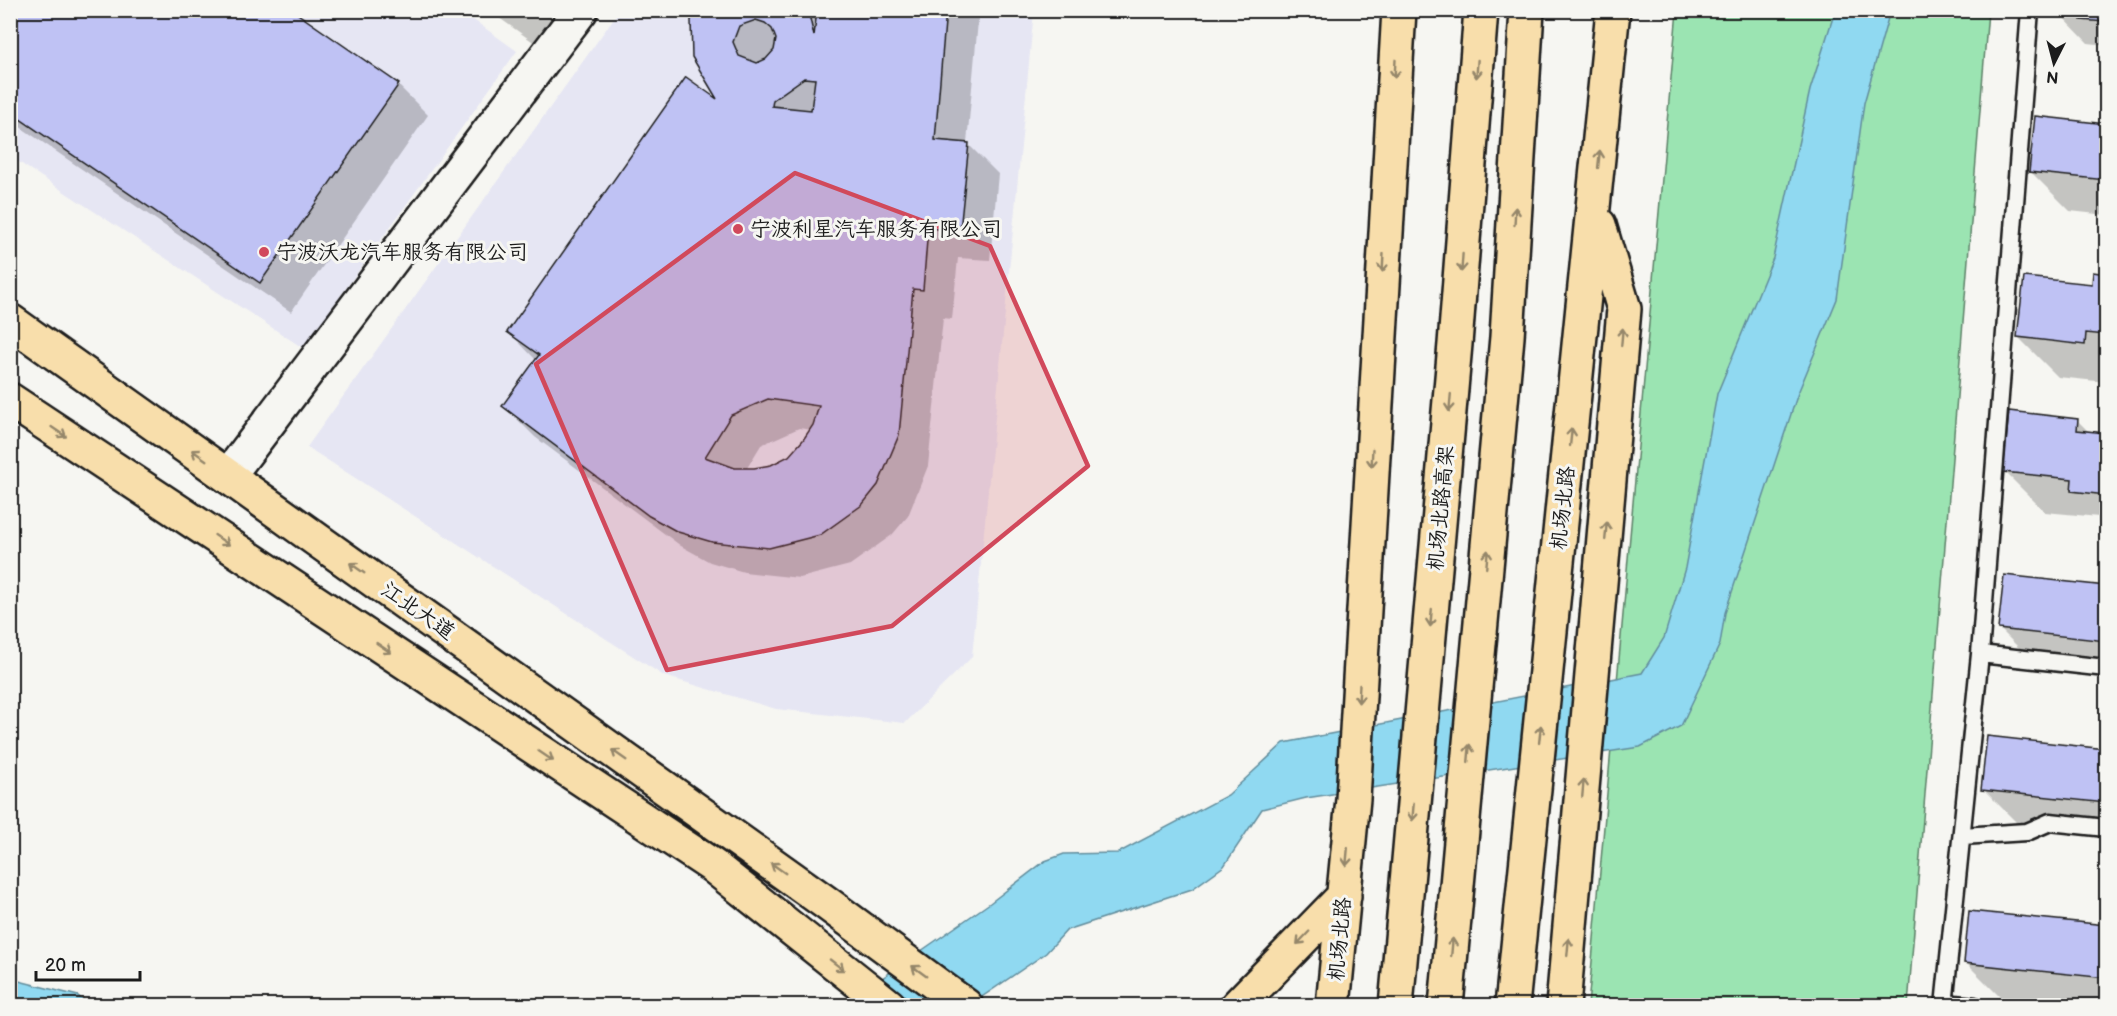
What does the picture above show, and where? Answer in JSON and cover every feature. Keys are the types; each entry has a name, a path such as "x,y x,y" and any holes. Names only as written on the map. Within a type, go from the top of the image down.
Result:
{"main road":[{"name":"机场北路","path":"1334,1005 1353,799 1399,10"},
{"name":"机场北路高架","path":"1396,1005 1455,344 1481,10"},
{"path":"1446,1005 1507,337 1527,10"},
{"name":"机场北路","path":"1512,1005 1613,10"},
{"path":"1563,1005 1624,309 1594,210"},
{"name":"江北大道","path":"10,321 966,1005"},
{"path":"10,400 713,866 889,1005"},
{"path":"1237,1005 1344,896"}],"street":[{"path":"228,476 581,10"}],"lane":[{"path":"1975,1005 1945,1004 1980,654 2030,10"},
{"path":"1980,654 2106,668"},
{"path":"1962,836 2027,832 2050,822 2106,828"}],"highlighted area":[{"path":"795,173 990,246 1088,466 892,626 667,670 536,364"}],"shaded area":[{"name":"宁波沃龙汽车服务有限公司","path":"10,11 461,11 517,51 303,348 11,157"},
{"name":"宁波利星汽车服务有限公司","path":"619,11 1034,11 972,657 905,723 776,709 664,676 307,447"}],"green space":[{"path":"1677,11 1988,11 1908,1005 1588,1006"}],"water":[{"path":"1835,11 1890,11 1864,103 1837,299 1798,393 1725,613 1720,644 1681,726 1640,747 1306,798 1262,809 1224,866 1192,889 1067,930 1046,953 970,1005 842,1006 990,903 1045,861 1064,854 1118,853 1228,795 1284,743 1642,673 1664,638 1685,568 1717,394 1773,258 1810,90"},
{"path":"11,979 78,996 88,1005 11,1005"}],"building":[{"name":"宁波沃龙汽车服务有限公司","path":"10,10 292,10 399,84 260,283 10,112"},
{"path":"696,10 808,10 814,36 817,10 946,10 935,140 969,143 960,231 928,228 923,290 913,289 899,435 878,485 862,505 820,535 769,548 712,542 678,532 649,516 502,406 539,355 507,332 686,77 717,99 692,57 691,20","holes":["756,20 772,29 776,39 774,50 766,59 757,63 739,56 733,42 739,26","804,78 815,79 811,110 772,106 773,100","768,399 819,406 813,425 789,456 771,465 754,468 735,468 705,457 731,415"]},
{"path":"2082,10 2106,10 2106,22 2081,20"},
{"path":"2035,116 2106,124 2106,180 2029,172"},
{"path":"2093,272 2106,274 2106,335 2086,333 2085,345 2017,337 2024,277 2092,284"},
{"path":"2009,411 2078,419 2077,430 2106,433 2106,495 2071,491 2072,479 2003,472"},
{"path":"2004,575 2106,586 2106,641 1998,629"},
{"path":"1987,736 2106,749 2106,803 1981,790"},
{"path":"1969,911 2106,925 2106,978 1964,963"}],"place":[{"name":"宁波利星汽车服务有限公司","path":"738,229"},
{"name":"宁波沃龙汽车服务有限公司","path":"264,252"}]}
